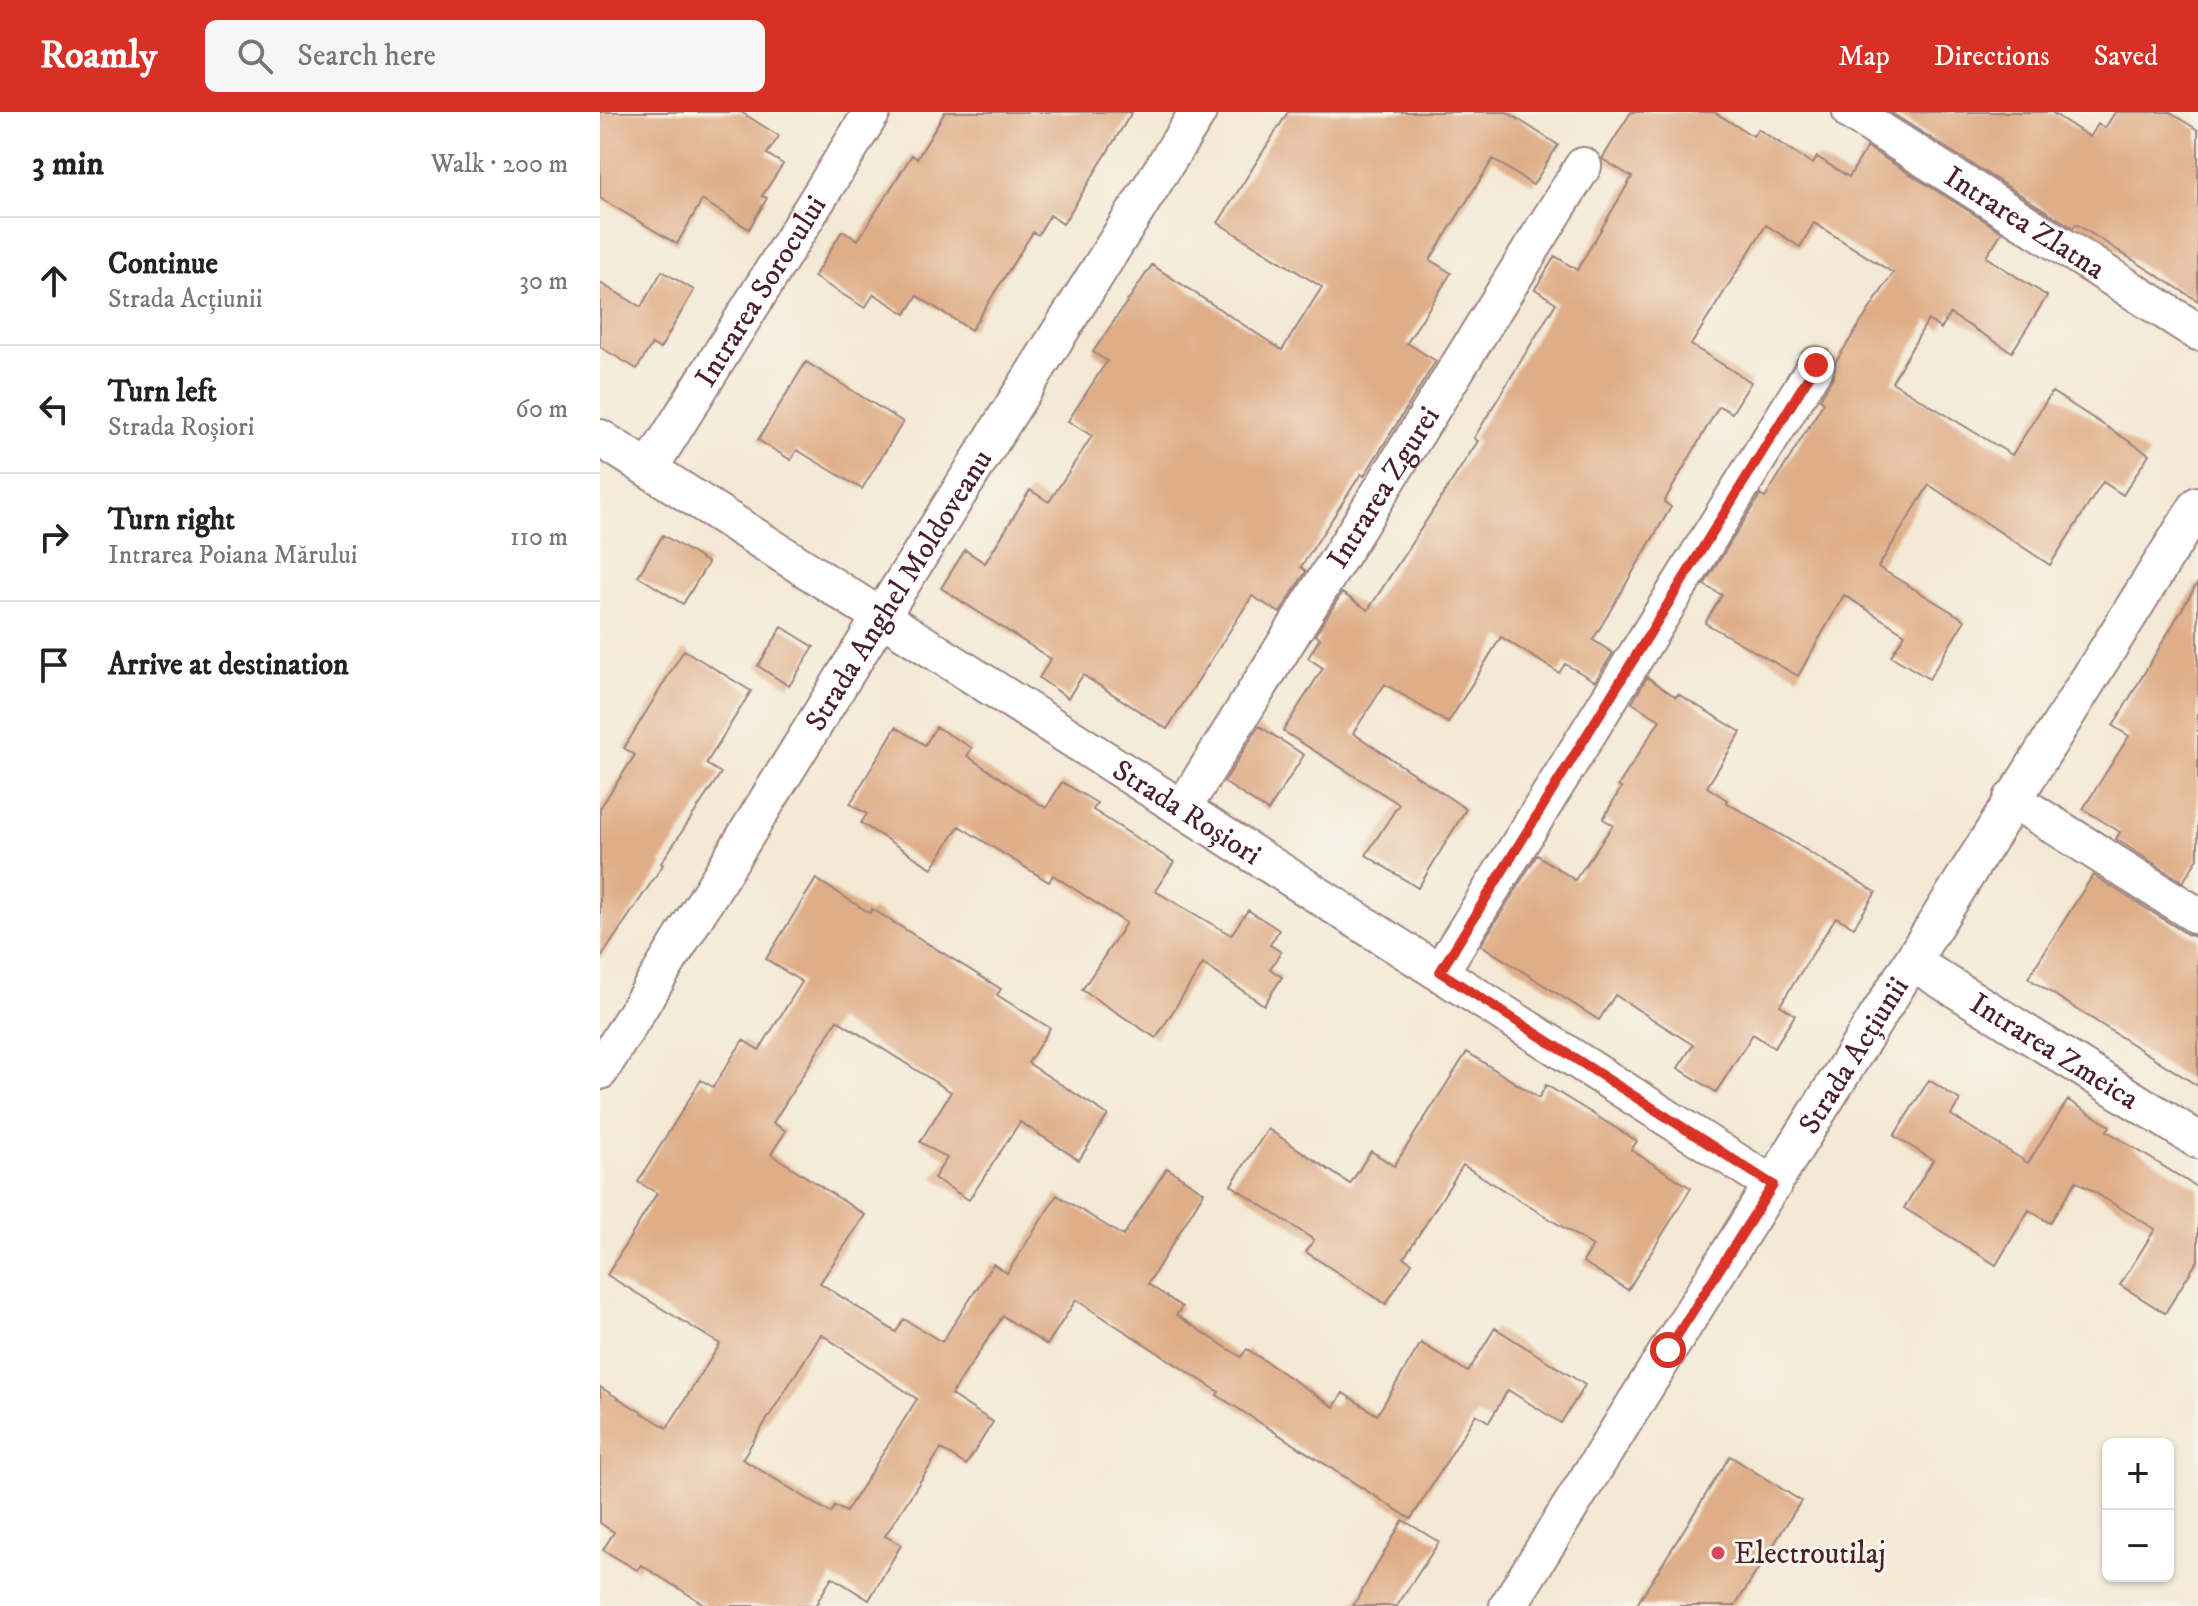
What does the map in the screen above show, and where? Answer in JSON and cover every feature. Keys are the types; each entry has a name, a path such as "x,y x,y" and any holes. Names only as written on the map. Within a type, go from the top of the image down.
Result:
{"street":[{"name":"Intrarea Sorocului","path":"649,469 872,112"},
{"name":"Strada Anghel Moldoveanu","path":"600,1071 1198,112"},
{"name":"Intrarea Zlatna","path":"1851,112 2198,332"},
{"name":"Intrarea Zgurei","path":"1183,808 1583,166"},
{"path":"1440,972 1816,365"},
{"name":"Strada Roșiori","path":"600,438 1773,1185"},
{"name":"Strada Acțiunii","path":"1508,1606 2198,505"},
{"path":"2012,799 2198,916"},
{"name":"Intrarea Zmeica","path":"1912,962 2198,1140"}],"building":[{"path":"600,112 741,112 779,136 767,154 783,164 762,196 767,198 749,229 702,200 677,244 600,198"},
{"path":"945,112 1132,112 1063,224 1050,215 1038,235 1033,232 971,330 917,296 906,314 874,294 865,308 814,277 842,231 858,240 912,155 917,159"},
{"path":"1288,112 1507,112 1558,145 1533,185 1493,159 1430,260 1451,273 1407,343 1436,361 1364,476 1361,474 1301,567 1306,571 1280,613 1252,596 1167,729 1083,675 1068,698 1039,678 1051,659 941,588 965,550 985,563 1030,490 1049,502 1092,436 1068,421 1107,361 1093,352 1152,265 1282,350 1322,287 1218,223"},
{"path":"1631,112 1714,112 1753,136 1758,129 1813,164 1817,157 1849,177 1867,147 2002,232 1986,257 2047,296 2012,352 1950,314 1941,329 1928,320 1892,382 2012,455 2052,392 2149,454 2123,495 2103,482 2050,565 1929,485 1878,567 1965,620 1929,679 1891,656 1905,634 1844,595 1798,676 1705,623 1722,595 1704,585 1760,495 1765,498 1824,402 1820,399 1834,375 1836,361 1893,273 1814,223 1800,247 1766,225 1691,345 1751,382 1732,413 1719,406 1664,502 1671,507 1593,640 1613,653 1595,681 1565,664 1559,673 1501,637 1448,723 1385,684 1353,733 1466,809 1418,888 1366,855 1399,804 1283,731 1323,668 1308,658 1320,638 1315,635 1342,593 1368,610 1478,441 1474,438 1556,303 1535,289 1555,256 1577,270 1632,177 1602,159"},
{"path":"1890,112 2051,112 2090,137 2098,124 2105,128 2115,112 2169,112 2198,130 2198,301 2076,224 2073,228"},
{"path":"662,271 694,290 660,349 652,344 637,369 600,347 600,283 641,307"},
{"path":"806,362 903,422 862,489 797,450 791,460 758,440"},
{"path":"663,535 708,563 683,604 638,576"},
{"path":"2198,582 2198,858 2183,882 2116,839 2120,832 2083,809 2129,736 2113,726"},
{"path":"782,627 814,647 789,686 758,666"},
{"path":"684,650 751,691 706,764 721,773 600,959 600,808 635,755 624,748"},
{"path":"1647,677 1676,697 1678,694 1741,732 1707,787 1726,802 1876,892 1854,927 1836,917 1780,1005 1795,1015 1774,1048 1753,1034 1716,1092 1678,1068 1693,1045 1615,995 1599,1020 1481,945 1537,855 1575,880 1613,825 1603,819 1621,788 1618,786 1660,720 1632,703"},
{"path":"1259,726 1304,755 1268,811 1224,782"},
{"path":"896,727 925,745 936,727 972,748 967,756 1046,808 1062,782 1097,803 1093,810 1174,862 1155,891 1231,935 1248,910 1279,930 1270,945 1281,952 1270,969 1282,977 1264,1005 1203,964 1156,1038 1082,990 1126,923 1053,875 1049,882 959,826 932,868 861,823 867,814 850,804"},
{"path":"2093,875 2198,938 2198,1086 2028,978"},
{"path":"816,879 870,913 872,909 1001,989 997,995 1050,1028 1028,1063 1108,1115 1079,1160 1020,1122 969,1200 934,1178 947,1158 920,1142 951,1092 837,1020 773,1123 786,1131 771,1154 865,1215 820,1283 896,1332 904,1319 942,1342 993,1264 1007,1273 1057,1195 1123,1236 1167,1168 1204,1192 1148,1284 1182,1307 1176,1315 1241,1357 1247,1349 1334,1407 1343,1393 1377,1415 1421,1343 1468,1372 1495,1328 1585,1385 1561,1423 1508,1390 1489,1422 1476,1414 1411,1519 1076,1300 1047,1345 1003,1316 951,1395 993,1422 966,1465 941,1449 885,1536 901,1545 869,1600 832,1577 815,1606 707,1606 641,1565 637,1570 603,1550 614,1532 600,1523 600,1387 667,1428 720,1344 607,1275 657,1193 638,1182 701,1080 713,1087 743,1040 759,1050 802,982 766,959","holes":["821,1334 917,1399 846,1512 835,1506 831,1513 742,1459"]},
{"path":"1467,1052 1539,1098 1546,1085 1637,1141 1631,1150 1691,1188 1628,1290 1583,1262 1593,1246 1463,1165 1404,1258 1412,1263 1386,1304 1306,1252 1314,1240 1231,1185 1268,1129 1350,1184 1371,1151 1394,1166"},
{"path":"1929,1080 1960,1100 1951,1115 2028,1163 2068,1100 2110,1126 2107,1131 2198,1188 2198,1260 2165,1313 2120,1285 2155,1229 2076,1181 2050,1223 2029,1210 1996,1265 1904,1208 1933,1160 1894,1136"},
{"name":"Electroutilaj","path":"1730,1456 1801,1501 1735,1606 1636,1606"},
{"path":"1403,1520 1439,1542 1397,1606 1353,1606"}],"place":[{"name":"Electroutilaj","path":"1718,1553"}],"route":[{"path":"1668,1350 1773,1185 1440,972 1816,365"}]}
